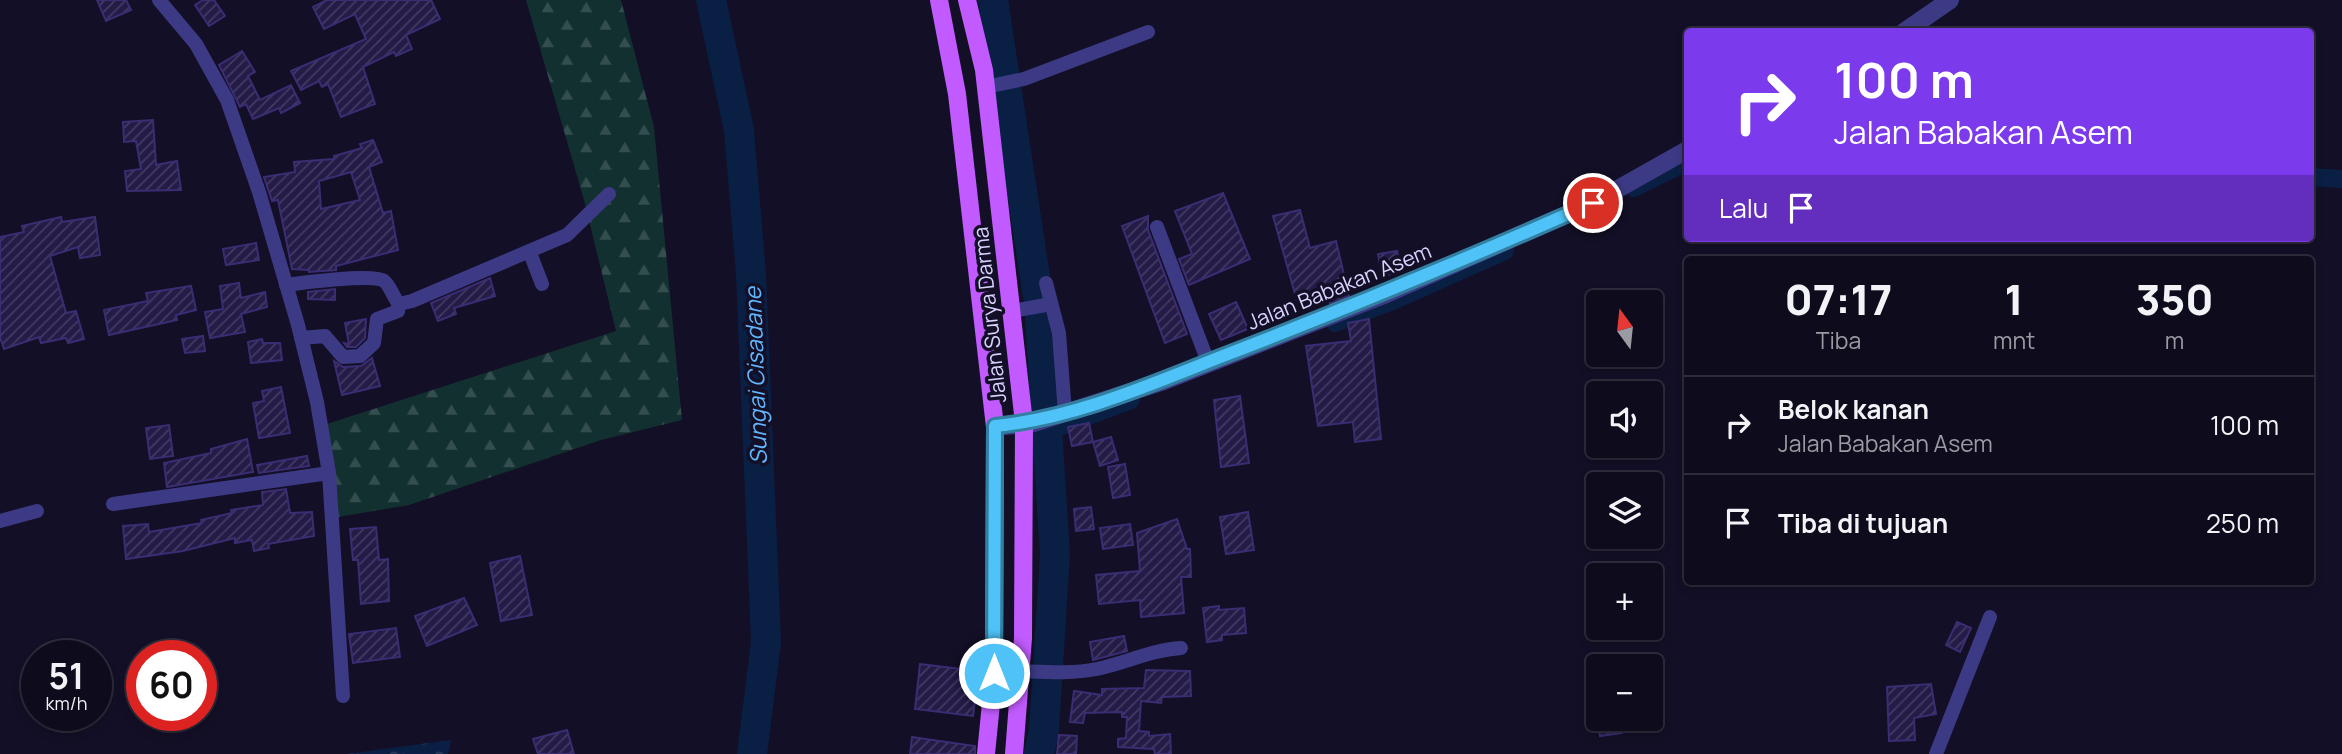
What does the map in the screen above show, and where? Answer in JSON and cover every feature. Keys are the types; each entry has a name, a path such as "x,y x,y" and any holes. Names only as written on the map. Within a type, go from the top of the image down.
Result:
{"main road":[{"name":"Jalan Surya Darma","path":"939,0 957,94 995,426 994,673 986,754"},
{"name":"Jalan Surya Darma","path":"967,0 990,86 1029,423 1024,671 1014,754"}],"street":[{"path":"159,0 196,44 227,100 259,192 301,338 317,402 329,473 344,696"},
{"path":"1910,28 1950,0"},
{"path":"990,86 1024,79 1148,32"},
{"name":"Jalan Babakan Asem","path":"995,426 1029,423 1064,414 1161,382 1385,294 1569,214 1684,152"},
{"path":"399,303 530,253 567,235 609,194"},
{"path":"1157,227 1208,362"},
{"path":"530,253 542,284"},
{"path":"286,285 323,279 376,278 385,281 399,303 398,310 377,319 374,343 360,356 343,357 325,335 301,338"},
{"path":"1046,283 1048,305 1059,332 1064,414"},
{"path":"1017,310 1048,305"},
{"path":"113,504 329,473"},
{"path":"0,521 37,510"},
{"path":"1936,754 1990,617"},
{"path":"1024,671 1054,674 1098,669 1154,651 1181,648"}],"green space":[{"path":"526,0 621,0 654,127 682,420 601,440 409,505 332,518 327,424 616,331 584,200"}],"water":[{"path":"451,740 448,754 347,754"}],"building":[{"path":"97,0 126,0 131,10 106,21"},
{"path":"203,0 214,0 225,16 209,26 195,5"},
{"path":"327,0 431,0 440,19 406,35 412,49 396,56 394,52 363,67 375,104 341,117 328,84 322,87 319,81 301,90 291,71 366,39 355,14 324,29 313,7"},
{"path":"242,51 255,72 248,76 260,100 291,85 300,103 281,113 279,108 253,119 246,104 240,107 219,65"},
{"path":"153,120 156,165 177,161 181,190 127,191 125,171 141,169 136,141 124,142 123,122"},
{"path":"373,140 382,162 369,167 383,213 391,211 398,250 336,266 336,270 309,272 292,269 278,200 272,201 264,177 295,172 294,162 334,159 334,156 362,148 360,144","holes":["351,172 360,200 321,209 319,181"]},
{"path":"1223,193 1250,259 1189,285 1179,259 1192,254 1175,211"},
{"path":"1300,210 1310,248 1336,241 1349,296 1330,304 1328,293 1297,301 1273,216"},
{"path":"1148,216 1148,230 1187,334 1165,343 1122,226"},
{"path":"61,217 62,222 95,217 100,255 80,258 78,247 50,256 66,313 76,311 84,339 68,343 66,338 41,343 39,337 4,349 0,337 0,237 24,232 22,226"},
{"path":"256,243 259,260 226,265 223,249"},
{"path":"1397,251 1401,272 1382,276 1378,254"},
{"path":"490,278 495,296 454,308 456,314 438,321 431,303"},
{"path":"239,283 241,298 265,292 267,307 241,314 245,332 210,338 205,312 223,309 220,286"},
{"path":"191,286 196,310 176,315 177,320 109,335 104,310 148,301 146,293"},
{"path":"335,289 335,300 308,299 308,292"},
{"path":"1236,302 1248,329 1221,340 1209,314"},
{"path":"366,319 365,338 356,347 347,347 344,343 349,344 345,323"},
{"path":"1369,319 1381,439 1355,442 1353,422 1318,426 1306,346 1351,341 1348,323"},
{"path":"203,336 205,351 185,353 182,339"},
{"path":"262,339 263,343 280,343 282,360 251,363 248,342"},
{"path":"372,358 380,386 342,395 334,361 343,367 361,366"},
{"path":"281,387 290,433 259,438 253,403 264,401 262,391"},
{"path":"1240,396 1249,463 1221,467 1214,400"},
{"path":"1089,423 1093,442 1072,446 1068,427"},
{"path":"169,425 173,456 150,459 146,428"},
{"path":"1111,437 1118,460 1100,466 1093,442"},
{"path":"247,439 253,472 167,487 164,463 211,453 211,449"},
{"path":"307,456 309,466 259,473 257,465"},
{"path":"1125,464 1130,495 1113,498 1108,467"},
{"path":"286,489 290,513 312,512 314,536 268,544 269,548 254,551 252,540 235,543 235,538 183,551 126,559 123,526 148,524 149,532 202,523 201,520 232,513 231,510 263,505 262,492"},
{"path":"1091,507 1094,529 1076,531 1074,509"},
{"path":"1248,512 1254,550 1226,554 1220,517"},
{"path":"1177,519 1187,549 1190,549 1191,577 1181,577 1184,613 1141,617 1140,600 1099,604 1096,575 1140,571 1137,533"},
{"path":"1130,524 1133,545 1103,549 1100,528"},
{"path":"376,527 379,560 388,559 389,601 361,604 358,560 353,560 350,529"},
{"path":"520,556 532,615 501,621 490,563"},
{"path":"464,598 477,625 427,646 415,616"},
{"path":"1219,606 1219,610 1244,608 1246,633 1222,635 1222,640 1207,642 1203,608"},
{"path":"1957,622 1971,628 1960,652 1946,645"},
{"path":"396,628 400,657 353,663 349,634"},
{"path":"1124,636 1127,651 1093,660 1090,642"},
{"path":"920,664 979,671 973,716 915,709"},
{"path":"1146,670 1190,671 1191,696 1162,697 1161,703 1141,701 1139,731 1149,732 1149,736 1170,734 1171,754 1155,754 1154,749 1118,747 1118,739 1126,738 1127,717 1122,717 1122,712 1085,713 1083,723 1070,722 1074,691 1102,695 1102,689 1144,688"},
{"path":"1931,684 1936,714 1914,718 1915,740 1889,741 1887,687"},
{"path":"567,730 574,754 538,754 533,739"},
{"path":"1599,731 1622,731 1622,733 1600,736"},
{"path":"1059,735 1077,736 1076,754 1057,754"},
{"path":"912,737 975,746 975,754 910,754"}],"waterway":[{"name":"Sungai Cisadane","path":"711,0 739,130 751,274 766,642 752,754"},
{"path":"993,0 1039,303 1055,554 1044,730 1039,754"},
{"path":"1634,188 1684,163"},
{"path":"2314,177 2342,179"},
{"path":"1335,323 1395,300 1505,251"},
{"path":"1046,432 1131,400"}],"route":[{"path":"994,673 995,426 1034,423 1161,382 1385,294 1593,203"}]}
